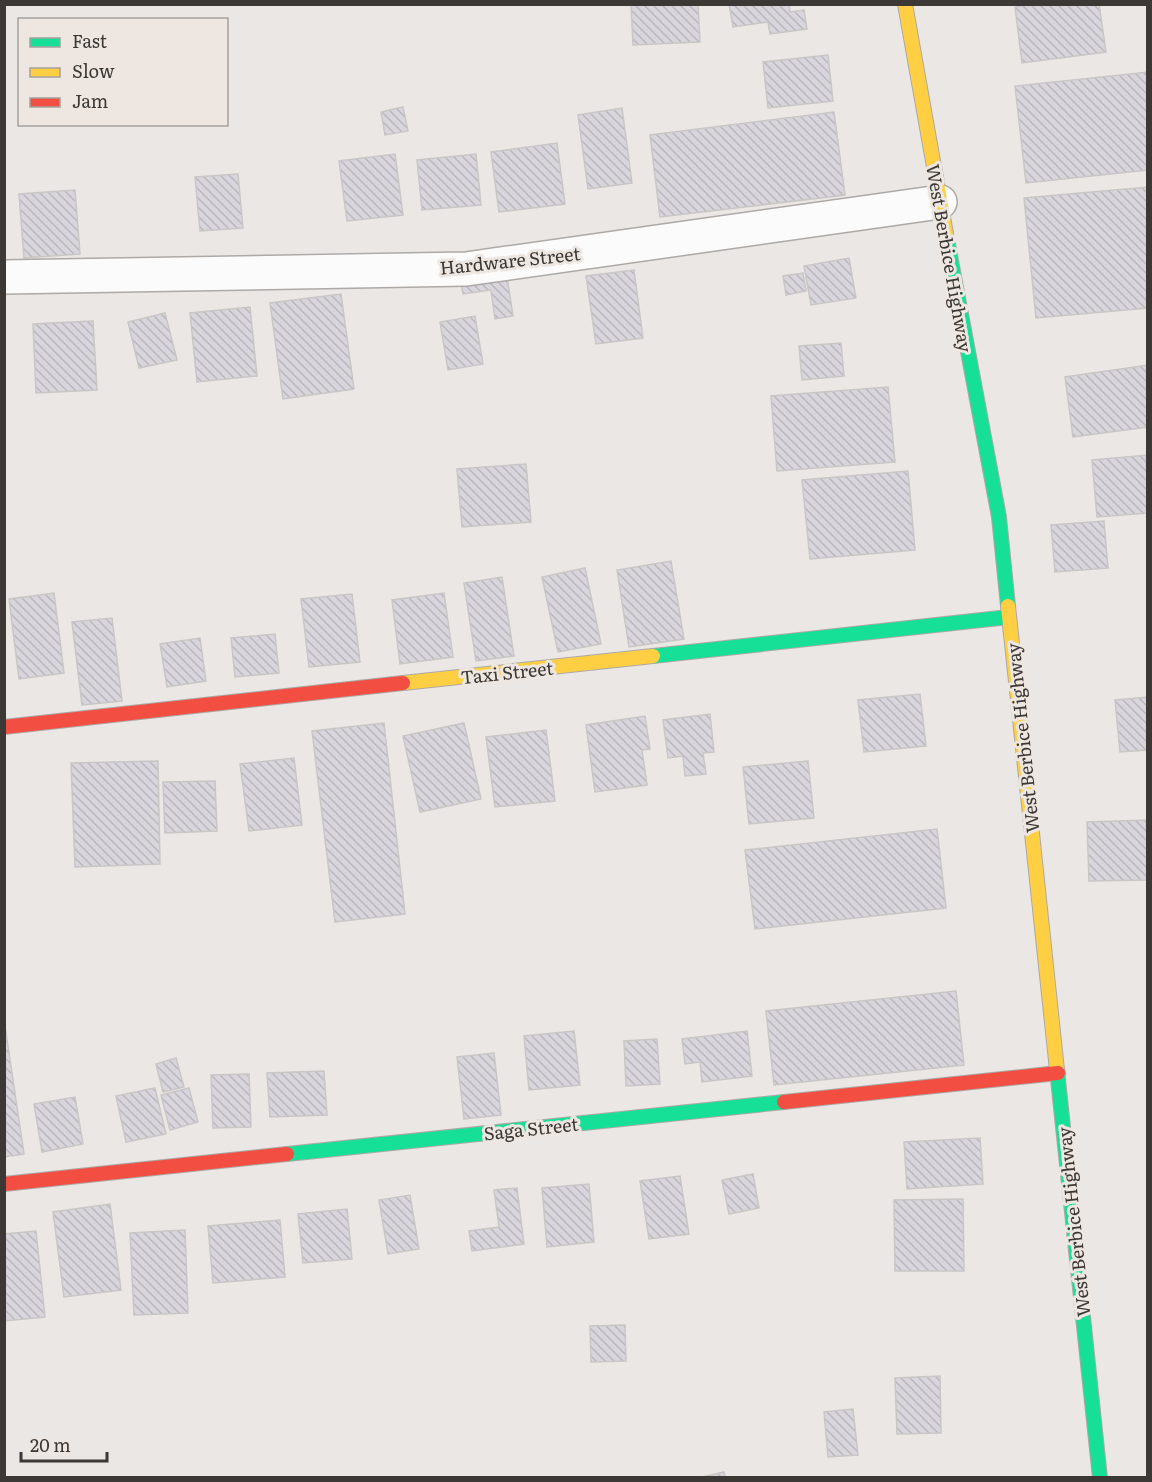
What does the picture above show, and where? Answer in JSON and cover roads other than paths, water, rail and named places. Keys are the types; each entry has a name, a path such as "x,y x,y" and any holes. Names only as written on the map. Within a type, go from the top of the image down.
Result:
{"street":[{"name":"West Berbice Highway","path":"905,4 999,516 1100,1478"},
{"name":"Hardware Street","path":"4,277 466,269 940,202"},
{"name":"Taxi Street","path":"4,727 1009,617"},
{"name":"Saga Street","path":"4,1184 1058,1073"}]}
